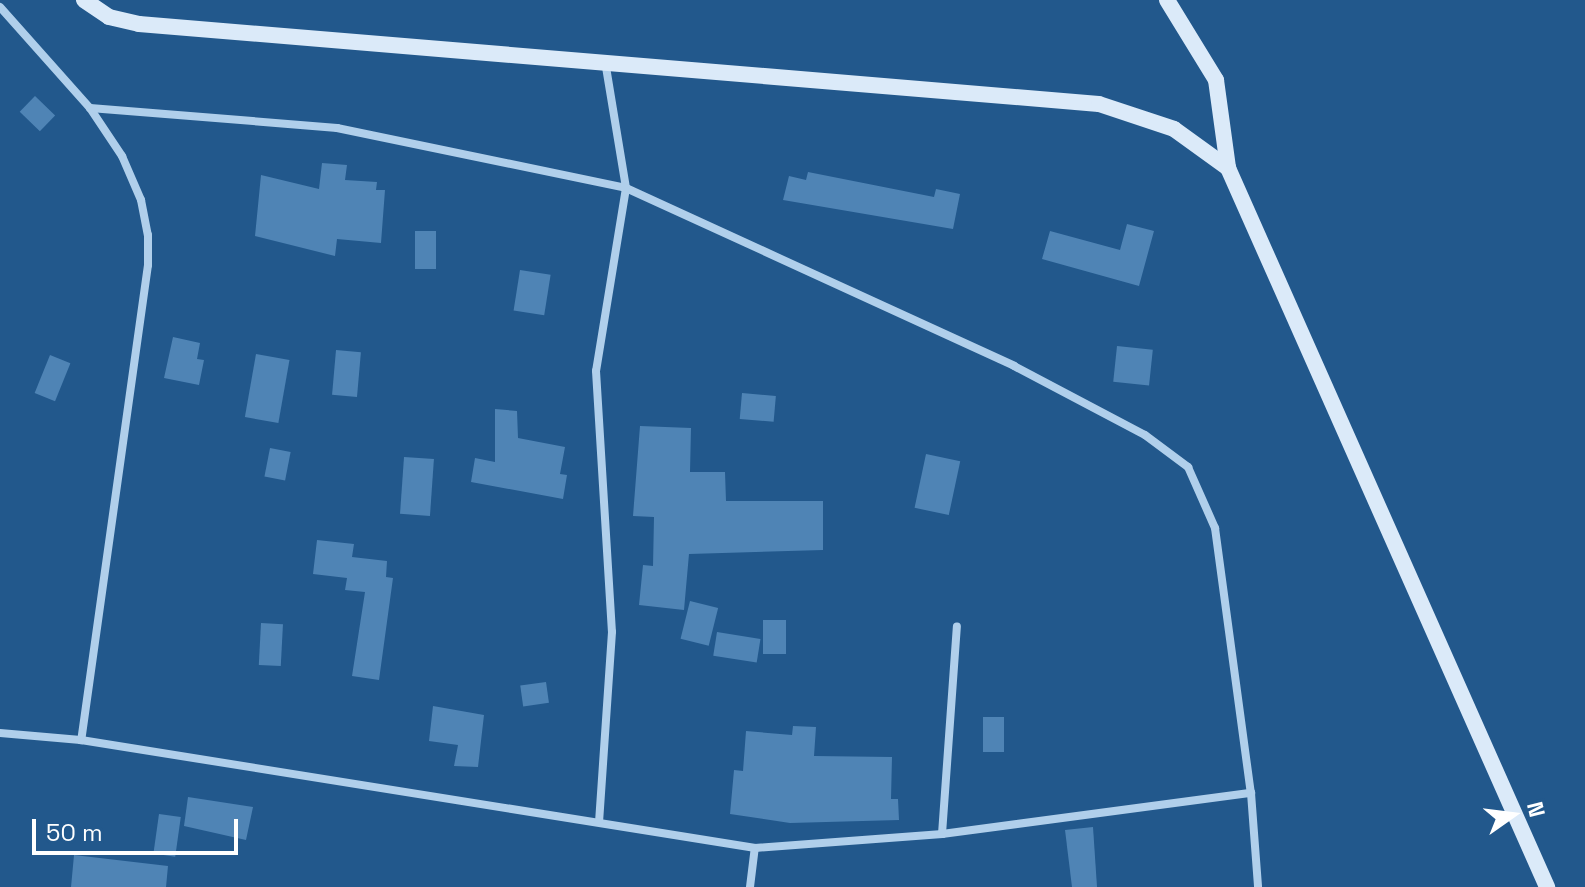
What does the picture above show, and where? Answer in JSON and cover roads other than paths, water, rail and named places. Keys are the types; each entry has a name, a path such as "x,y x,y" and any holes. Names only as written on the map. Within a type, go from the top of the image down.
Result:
{"street":[{"path":"84,0 109,17 139,24 606,67 1099,104 1174,129 1228,168"},
{"path":"1167,0 1216,80 1228,168 1253,234 1547,887"},
{"path":"0,7 90,108 122,156 141,200 148,265 81,740"},
{"path":"599,821 612,632 596,371 626,188 606,67"},
{"path":"90,108 337,128 626,188 1014,366 1174,453 1198,484 1215,528 1251,793 1258,887"},
{"path":"942,834 957,627"},
{"path":"0,733 81,740 755,848 942,834 1251,793"},
{"path":"750,887 755,848"}]}
